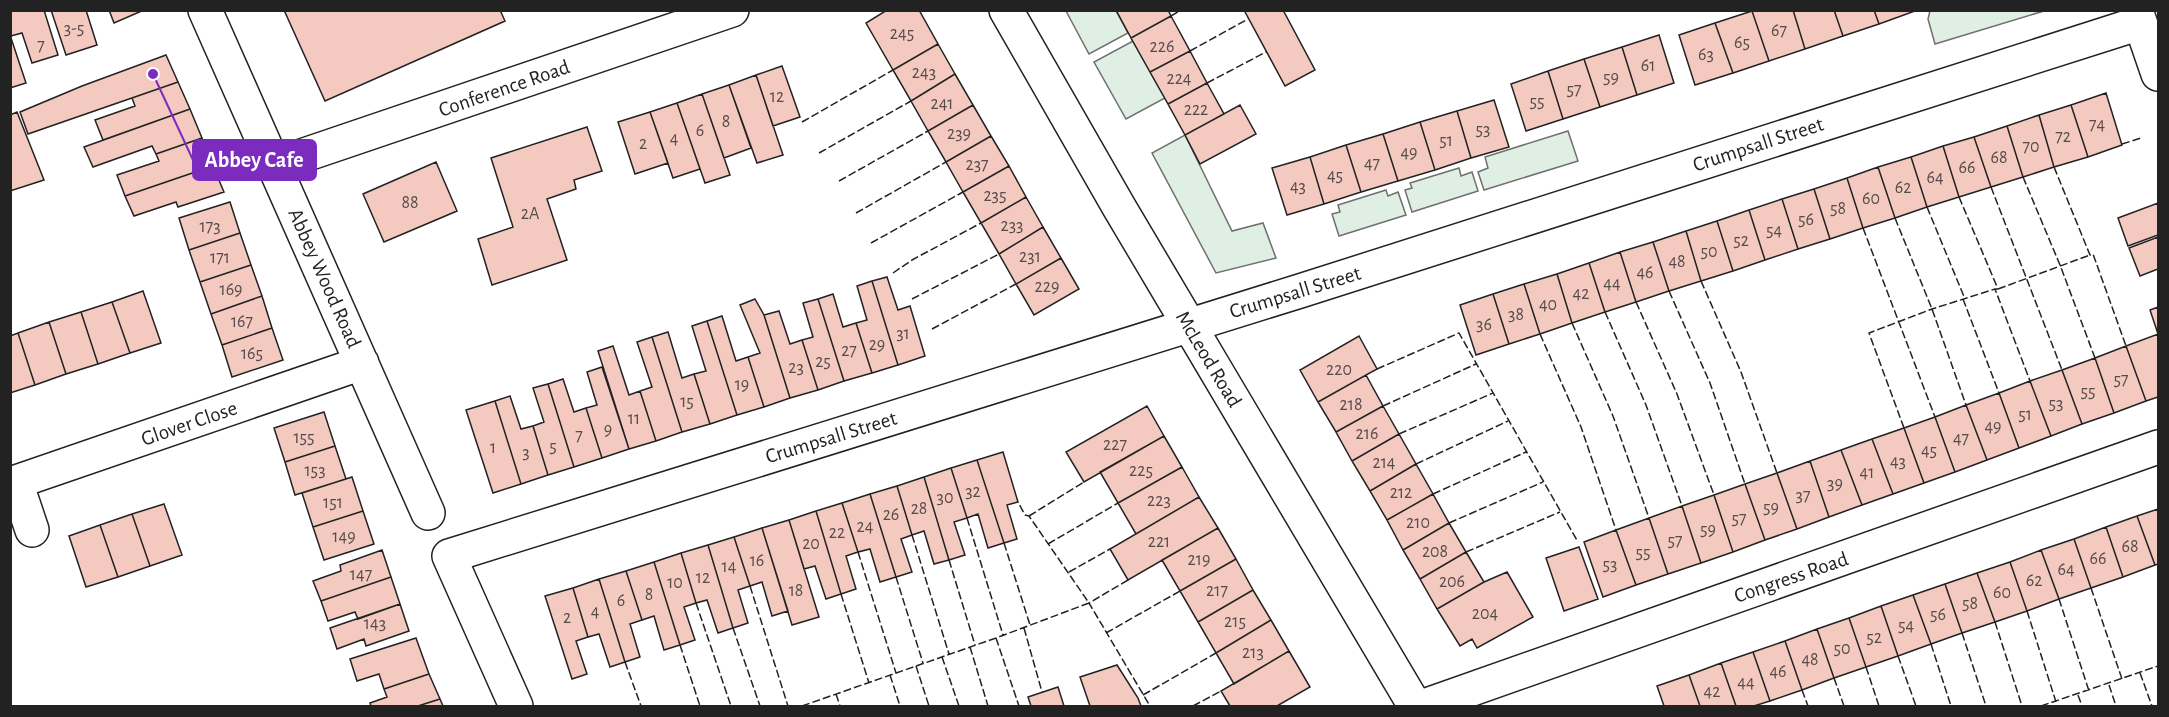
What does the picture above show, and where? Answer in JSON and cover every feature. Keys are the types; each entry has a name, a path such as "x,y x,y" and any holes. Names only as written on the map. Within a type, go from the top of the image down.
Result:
{"street":[{"name":"Abbey Wood Road","path":"205,10 428,513"},
{"name":"Conference Road","path":"275,165 732,10"},
{"name":"McLeod Road","path":"1006,10 1188,325 1415,706"},
{"name":"Crumpsall Street","path":"516,706 448,556 1188,325 2138,17"},
{"path":"2138,17 2158,74"},
{"name":"Glover Close","path":"32,530 13,474 362,363"},
{"name":"Congress Road","path":"1424,706 2158,447"}],"green space":[{"path":"1930,10 2044,11 1935,44 1928,19"},
{"path":"1066,11 1116,11 1128,33 1089,54"},
{"path":"1133,41 1165,98 1126,119 1094,62"},
{"path":"1568,131 1578,161 1484,190 1478,172 1488,168 1485,157"},
{"path":"1185,135 1232,231 1263,223 1276,258 1216,273 1152,153"},
{"path":"1459,168 1461,176 1472,172 1478,191 1412,212 1405,190 1412,188 1410,183"},
{"path":"1386,190 1388,196 1398,192 1406,215 1339,236 1332,214 1340,212 1338,205"}],"building":[{"path":"10,10 44,10 58,55 32,63 22,33 11,36"},
{"path":"51,10 86,10 97,45 66,55"},
{"path":"109,10 144,10 114,23"},
{"path":"284,10 500,10 505,21 325,101"},
{"path":"887,10 919,10 938,44 893,70 866,23"},
{"path":"1116,10 1168,10 1171,16 1131,38"},
{"path":"1244,10 1283,10 1315,70 1285,86"},
{"path":"1793,10 1805,49 1769,61 1752,11"},
{"path":"1793,10 1834,10 1843,36 1805,49"},
{"path":"1834,10 1874,10 1879,24 1843,36"},
{"path":"1874,10 1915,10 1915,11 1879,24"},
{"path":"1752,11 1769,61 1733,73 1715,23"},
{"path":"1171,16 1190,51 1150,72 1131,38"},
{"path":"1715,23 1733,73 1695,85 1679,35"},
{"path":"10,35 26,83 10,88"},
{"path":"1659,35 1674,83 1637,95 1622,47"},
{"path":"938,44 955,74 911,101 893,70"},
{"path":"1622,47 1637,95 1600,107 1584,59"},
{"path":"1190,51 1207,83 1168,104 1150,72"},
{"path":"166,55 178,82 28,134 20,112"},
{"path":"1584,59 1600,107 1563,119 1548,71"},
{"path":"782,66 800,117 773,126 756,75"},
{"path":"1548,71 1563,119 1526,131 1511,84"},
{"path":"955,74 973,105 928,131 911,101"},
{"path":"756,75 783,155 757,163 729,85"},
{"path":"178,82 190,109 103,140 95,120 135,106 132,98"},
{"path":"1207,83 1224,114 1185,135 1168,104"},
{"path":"729,85 751,148 724,158 702,94"},
{"path":"2106,93 2122,145 2088,157 2071,105"},
{"path":"702,94 730,175 705,183 677,103"},
{"path":"1494,100 1509,147 1471,158 1457,111"},
{"path":"677,103 700,169 673,178 650,112"},
{"path":"973,105 991,136 946,162 928,131"},
{"path":"1240,105 1256,134 1200,164 1185,135"},
{"path":"2071,105 2088,157 2054,167 2039,115"},
{"path":"190,109 202,138 156,154 152,146 93,167 84,147"},
{"path":"1457,111 1471,158 1435,170 1420,122"},
{"path":"17,112 44,180 10,191 10,115"},
{"path":"650,112 668,163 635,174 618,122"},
{"path":"2039,115 2054,167 2023,177 2007,126"},
{"path":"1420,122 1435,170 1398,181 1383,134"},
{"path":"2007,126 2023,177 1991,187 1974,137"},
{"path":"587,127 602,171 574,180 576,189 547,199 567,260 492,285 478,239 513,227 491,158"},
{"path":"1383,134 1398,181 1361,192 1346,145"},
{"path":"991,136 1009,166 963,192 946,162"},
{"path":"1974,137 1991,187 1959,197 1943,146"},
{"path":"202,138 213,166 125,196 117,175 159,161 156,154"},
{"path":"1346,145 1361,192 1324,204 1310,157"},
{"path":"1943,146 1959,197 1927,207 1911,157"},
{"path":"1310,157 1324,204 1287,215 1272,168"},
{"path":"1911,157 1927,207 1895,218 1878,167"},
{"path":"436,162 457,211 384,242 363,194"},
{"path":"213,166 224,192 178,207 176,202 134,216 125,196"},
{"path":"1009,166 1026,197 981,223 963,192"},
{"path":"1878,167 1895,218 1863,228 1847,178"},
{"path":"1847,178 1863,228 1830,239 1814,189"},
{"path":"1814,189 1830,239 1798,249 1782,199"},
{"path":"1026,197 1043,227 999,254 981,223"},
{"path":"1782,199 1798,249 1765,260 1749,210"},
{"path":"230,202 240,233 189,250 179,218"},
{"path":"2158,203 2158,235 2128,246 2118,218"},
{"path":"1749,210 1765,260 1733,271 1717,221"},
{"path":"1717,221 1733,271 1701,281 1686,231"},
{"path":"1043,227 1061,258 1016,284 999,254"},
{"path":"1686,231 1701,281 1669,291 1653,242"},
{"path":"240,233 251,265 200,282 189,250"},
{"path":"2158,237 2158,269 2140,276 2129,248"},
{"path":"1653,242 1669,291 1636,302 1620,252"},
{"path":"1620,252 1636,302 1605,312 1589,263"},
{"path":"1061,258 1079,289 1034,315 1016,284"},
{"path":"1589,263 1605,312 1572,323 1557,274"},
{"path":"251,265 262,296 211,314 200,282"},
{"path":"1557,274 1572,323 1540,334 1524,284"},
{"path":"887,277 898,310 910,306 925,356 898,365 872,281"},
{"path":"872,281 898,365 872,373 856,323 867,320 857,286"},
{"path":"1524,284 1540,334 1509,344 1493,294"},
{"path":"143,291 161,343 130,353 112,302"},
{"path":"833,294 843,327 856,323 872,373 844,381 818,299"},
{"path":"1493,294 1509,344 1476,355 1460,305"},
{"path":"262,296 272,328 222,345 211,314"},
{"path":"755,299 764,315 790,398 764,407 748,357 760,353 740,305"},
{"path":"818,299 844,381 818,390 802,340 813,337 803,303"},
{"path":"112,302 130,353 98,364 81,312"},
{"path":"2158,307 2158,334 2150,310"},
{"path":"779,311 790,344 802,340 818,390 790,398 764,315"},
{"path":"81,312 98,364 66,374 49,322"},
{"path":"722,316 736,361 748,357 764,407 737,415 707,321"},
{"path":"707,321 737,415 710,424 694,374 706,371 692,326"},
{"path":"49,322 66,374 35,385 18,333"},
{"path":"272,328 283,360 232,377 222,345"},
{"path":"668,332 682,378 694,374 710,424 682,432 652,337"},
{"path":"18,333 35,385 10,393 10,336"},
{"path":"2158,334 2158,397 2146,401 2126,346"},
{"path":"1359,336 1377,369 1318,402 1300,370"},
{"path":"652,337 682,432 656,441 640,391 652,387 637,342"},
{"path":"613,346 629,395 640,391 656,441 629,449 598,351"},
{"path":"2126,346 2146,401 2114,413 2095,358"},
{"path":"2095,358 2114,413 2082,424 2062,370"},
{"path":"602,367 629,449 602,458 586,408 597,405 587,372"},
{"path":"2062,370 2082,424 2051,436 2030,381"},
{"path":"1366,375 1383,406 1336,432 1318,402"},
{"path":"563,379 574,412 586,408 602,458 574,467 548,384"},
{"path":"2030,381 2051,436 2019,448 1999,393"},
{"path":"548,384 574,467 548,475 533,426 544,422 533,388"},
{"path":"1999,393 2019,448 1987,460 1966,405"},
{"path":"510,396 521,429 533,426 548,475 521,484 495,401"},
{"path":"495,401 521,484 493,493 466,410"},
{"path":"1966,405 1987,460 1955,472 1935,417"},
{"path":"1147,406 1164,436 1084,482 1066,452"},
{"path":"1383,406 1399,434 1352,461 1336,432"},
{"path":"324,412 335,446 285,462 274,428"},
{"path":"1935,417 1955,472 1924,483 1904,428"},
{"path":"1904,428 1924,483 1893,494 1872,439"},
{"path":"1399,434 1416,464 1370,491 1352,461"},
{"path":"1164,436 1182,467 1118,503 1100,472"},
{"path":"1872,439 1893,494 1862,505 1841,450"},
{"path":"335,446 346,479 295,495 285,462"},
{"path":"1841,450 1862,505 1829,517 1810,461"},
{"path":"1003,452 1018,502 1007,505 1017,539 1004,543 977,460"},
{"path":"977,460 1004,543 988,548 978,514 967,518 951,468"},
{"path":"1810,461 1829,517 1797,529 1777,473"},
{"path":"1416,464 1433,494 1387,520 1370,491"},
{"path":"1182,467 1199,497 1136,534 1118,503"},
{"path":"951,468 967,518 954,522 965,555 949,560 924,477"},
{"path":"1777,473 1797,529 1765,540 1745,484"},
{"path":"352,477 363,511 313,527 302,493"},
{"path":"924,477 949,560 934,564 924,531 912,535 897,486"},
{"path":"1745,484 1765,540 1733,552 1714,495"},
{"path":"897,486 912,535 901,539 912,572 896,577 870,494"},
{"path":"870,494 896,577 880,582 870,549 858,552 842,503"},
{"path":"1433,494 1449,523 1403,550 1387,520"},
{"path":"1714,495 1733,552 1701,563 1682,506"},
{"path":"1199,497 1218,528 1128,580 1110,549"},
{"path":"842,503 858,552 846,556 856,589 841,594 816,511"},
{"path":"164,504 182,555 150,566 132,514"},
{"path":"1682,506 1701,563 1668,574 1649,518"},
{"path":"2158,509 2158,564 2155,565 2137,516"},
{"path":"363,511 374,544 324,560 313,527"},
{"path":"816,511 841,594 826,599 815,566 804,569 789,520"},
{"path":"132,514 150,566 118,577 100,525"},
{"path":"2137,516 2155,565 2123,577 2106,527"},
{"path":"1649,518 1668,574 1636,585 1616,530"},
{"path":"789,520 819,617 792,625 762,528"},
{"path":"1449,523 1466,552 1420,579 1403,550"},
{"path":"100,525 118,577 86,587 69,536"},
{"path":"2106,527 2123,577 2091,588 2074,539"},
{"path":"762,528 788,611 772,616 762,582 750,586 734,537"},
{"path":"1218,528 1236,559 1180,591 1162,560"},
{"path":"1616,530 1636,585 1603,597 1584,542"},
{"path":"734,537 750,586 738,590 748,623 733,628 708,545"},
{"path":"2074,539 2091,588 2059,599 2041,550"},
{"path":"708,545 733,628 718,633 707,600 696,603 681,553"},
{"path":"1579,547 1598,599 1564,611 1546,558"},
{"path":"382,550 391,577 321,601 313,581 341,571 340,565"},
{"path":"2041,550 2059,599 2027,611 2010,562"},
{"path":"1466,552 1484,582 1437,609 1420,579"},
{"path":"681,553 696,603 684,607 695,640 680,645 654,562"},
{"path":"1236,559 1253,590 1198,622 1180,591"},
{"path":"654,562 680,645 664,650 654,616 642,620 626,571"},
{"path":"2010,562 2027,611 1995,622 1977,573"},
{"path":"626,571 642,620 630,624 640,657 625,662 599,579"},
{"path":"1507,572 1533,617 1477,648 1472,639 1460,646 1437,609 1484,582"},
{"path":"1977,573 1995,622 1962,633 1945,584"},
{"path":"391,577 400,604 358,619 355,612 328,621 321,601"},
{"path":"599,579 625,662 610,667 599,634 588,637 573,588"},
{"path":"1945,584 1962,633 1931,644 1913,595"},
{"path":"573,588 588,637 576,641 587,674 572,679 545,596"},
{"path":"1253,590 1271,620 1216,653 1198,622"},
{"path":"1913,595 1931,644 1898,656 1881,606"},
{"path":"400,604 409,631 366,646 364,639 337,649 330,628"},
{"path":"1881,606 1898,656 1866,667 1849,618"},
{"path":"1849,618 1866,667 1834,678 1817,629"},
{"path":"1271,620 1289,651 1234,684 1216,653"},
{"path":"1817,629 1834,678 1802,690 1785,641"},
{"path":"416,638 429,674 384,689 379,674 357,681 350,659"},
{"path":"1785,641 1802,690 1770,701 1753,652"},
{"path":"1289,651 1310,687 1277,706 1230,706 1221,691"},
{"path":"1753,652 1770,701 1754,706 1736,706 1721,663"},
{"path":"1721,663 1736,706 1700,706 1689,675"},
{"path":"1117,665 1141,706 1090,706 1080,677"},
{"path":"429,674 440,699 418,706 371,706 370,703 387,697 384,689"},
{"path":"1689,675 1700,706 1664,706 1657,686"},
{"path":"1058,687 1064,706 1031,706 1028,697"},
{"path":"440,699 443,706 418,706"}],"fence":[{"path":"1171,16 1181,10"},
{"path":"1190,51 1248,19"},
{"path":"1207,83 1266,52"},
{"path":"802,122 893,70"},
{"path":"819,153 911,101"},
{"path":"839,181 928,131"},
{"path":"2122,144 2141,138"},
{"path":"856,213 946,162"},
{"path":"2054,167 2090,255 2093,254 2126,346"},
{"path":"2023,177 2060,265 2095,358"},
{"path":"1991,187 2062,370"},
{"path":"871,243 963,192"},
{"path":"1959,197 1998,289 1995,289 2030,381"},
{"path":"1927,207 1965,299"},
{"path":"1895,218 1932,309 1966,405"},
{"path":"893,273 912,260 981,223"},
{"path":"1863,228 1935,417"},
{"path":"912,299 999,254"},
{"path":"1998,289 2090,255"},
{"path":"1701,281 1741,372 1777,473"},
{"path":"932,329 1016,284"},
{"path":"1904,428 1869,333 1932,309 1995,289"},
{"path":"1669,291 1710,383 1745,484"},
{"path":"1963,299 1999,393"},
{"path":"1636,302 1677,394 1714,495"},
{"path":"1605,312 1646,405 1682,506"},
{"path":"1572,323 1613,416 1649,518"},
{"path":"1377,369 1459,333 1578,542"},
{"path":"1540,334 1581,427 1616,530"},
{"path":"1383,406 1476,364"},
{"path":"1399,434 1493,393"},
{"path":"1416,464 1508,421"},
{"path":"1433,494 1526,452"},
{"path":"1029,516 1084,482"},
{"path":"1449,523 1543,482"},
{"path":"802,706 1089,603 1018,502"},
{"path":"1048,544 1118,503"},
{"path":"1466,552 1560,512"},
{"path":"967,518 1003,635"},
{"path":"912,535 949,654"},
{"path":"1004,543 1030,625"},
{"path":"1069,572 1110,549"},
{"path":"858,552 896,673"},
{"path":"949,560 975,645"},
{"path":"896,577 923,663"},
{"path":"1128,580 1089,603 1150,706"},
{"path":"750,586 788,706"},
{"path":"2091,588 2122,679"},
{"path":"1106,633 1180,591"},
{"path":"841,594 869,683"},
{"path":"2059,599 2089,691"},
{"path":"696,603 731,706"},
{"path":"2027,611 2056,702"},
{"path":"1995,622 2022,706"},
{"path":"733,628 760,706"},
{"path":"1024,628 1042,692"},
{"path":"1962,633 1986,706"},
{"path":"996,638 1019,706"},
{"path":"1931,644 1951,706"},
{"path":"680,645 700,706"},
{"path":"970,647 988,706"},
{"path":"1143,695 1216,653"},
{"path":"1898,656 1916,706"},
{"path":"942,657 959,706"},
{"path":"625,662 641,706"},
{"path":"916,666 929,706"},
{"path":"2041,706 2158,666"},
{"path":"1866,667 1879,706"},
{"path":"2140,673 2152,706"},
{"path":"890,675 900,706"},
{"path":"1834,678 1844,706"},
{"path":"2109,685 2116,706"},
{"path":"1802,690 1808,706"},
{"path":"1193,706 1221,691"},
{"path":"836,694 840,706"},
{"path":"2078,695 2082,706"}],"place":[{"name":"Abbey Cafe","path":"153,74"}]}
